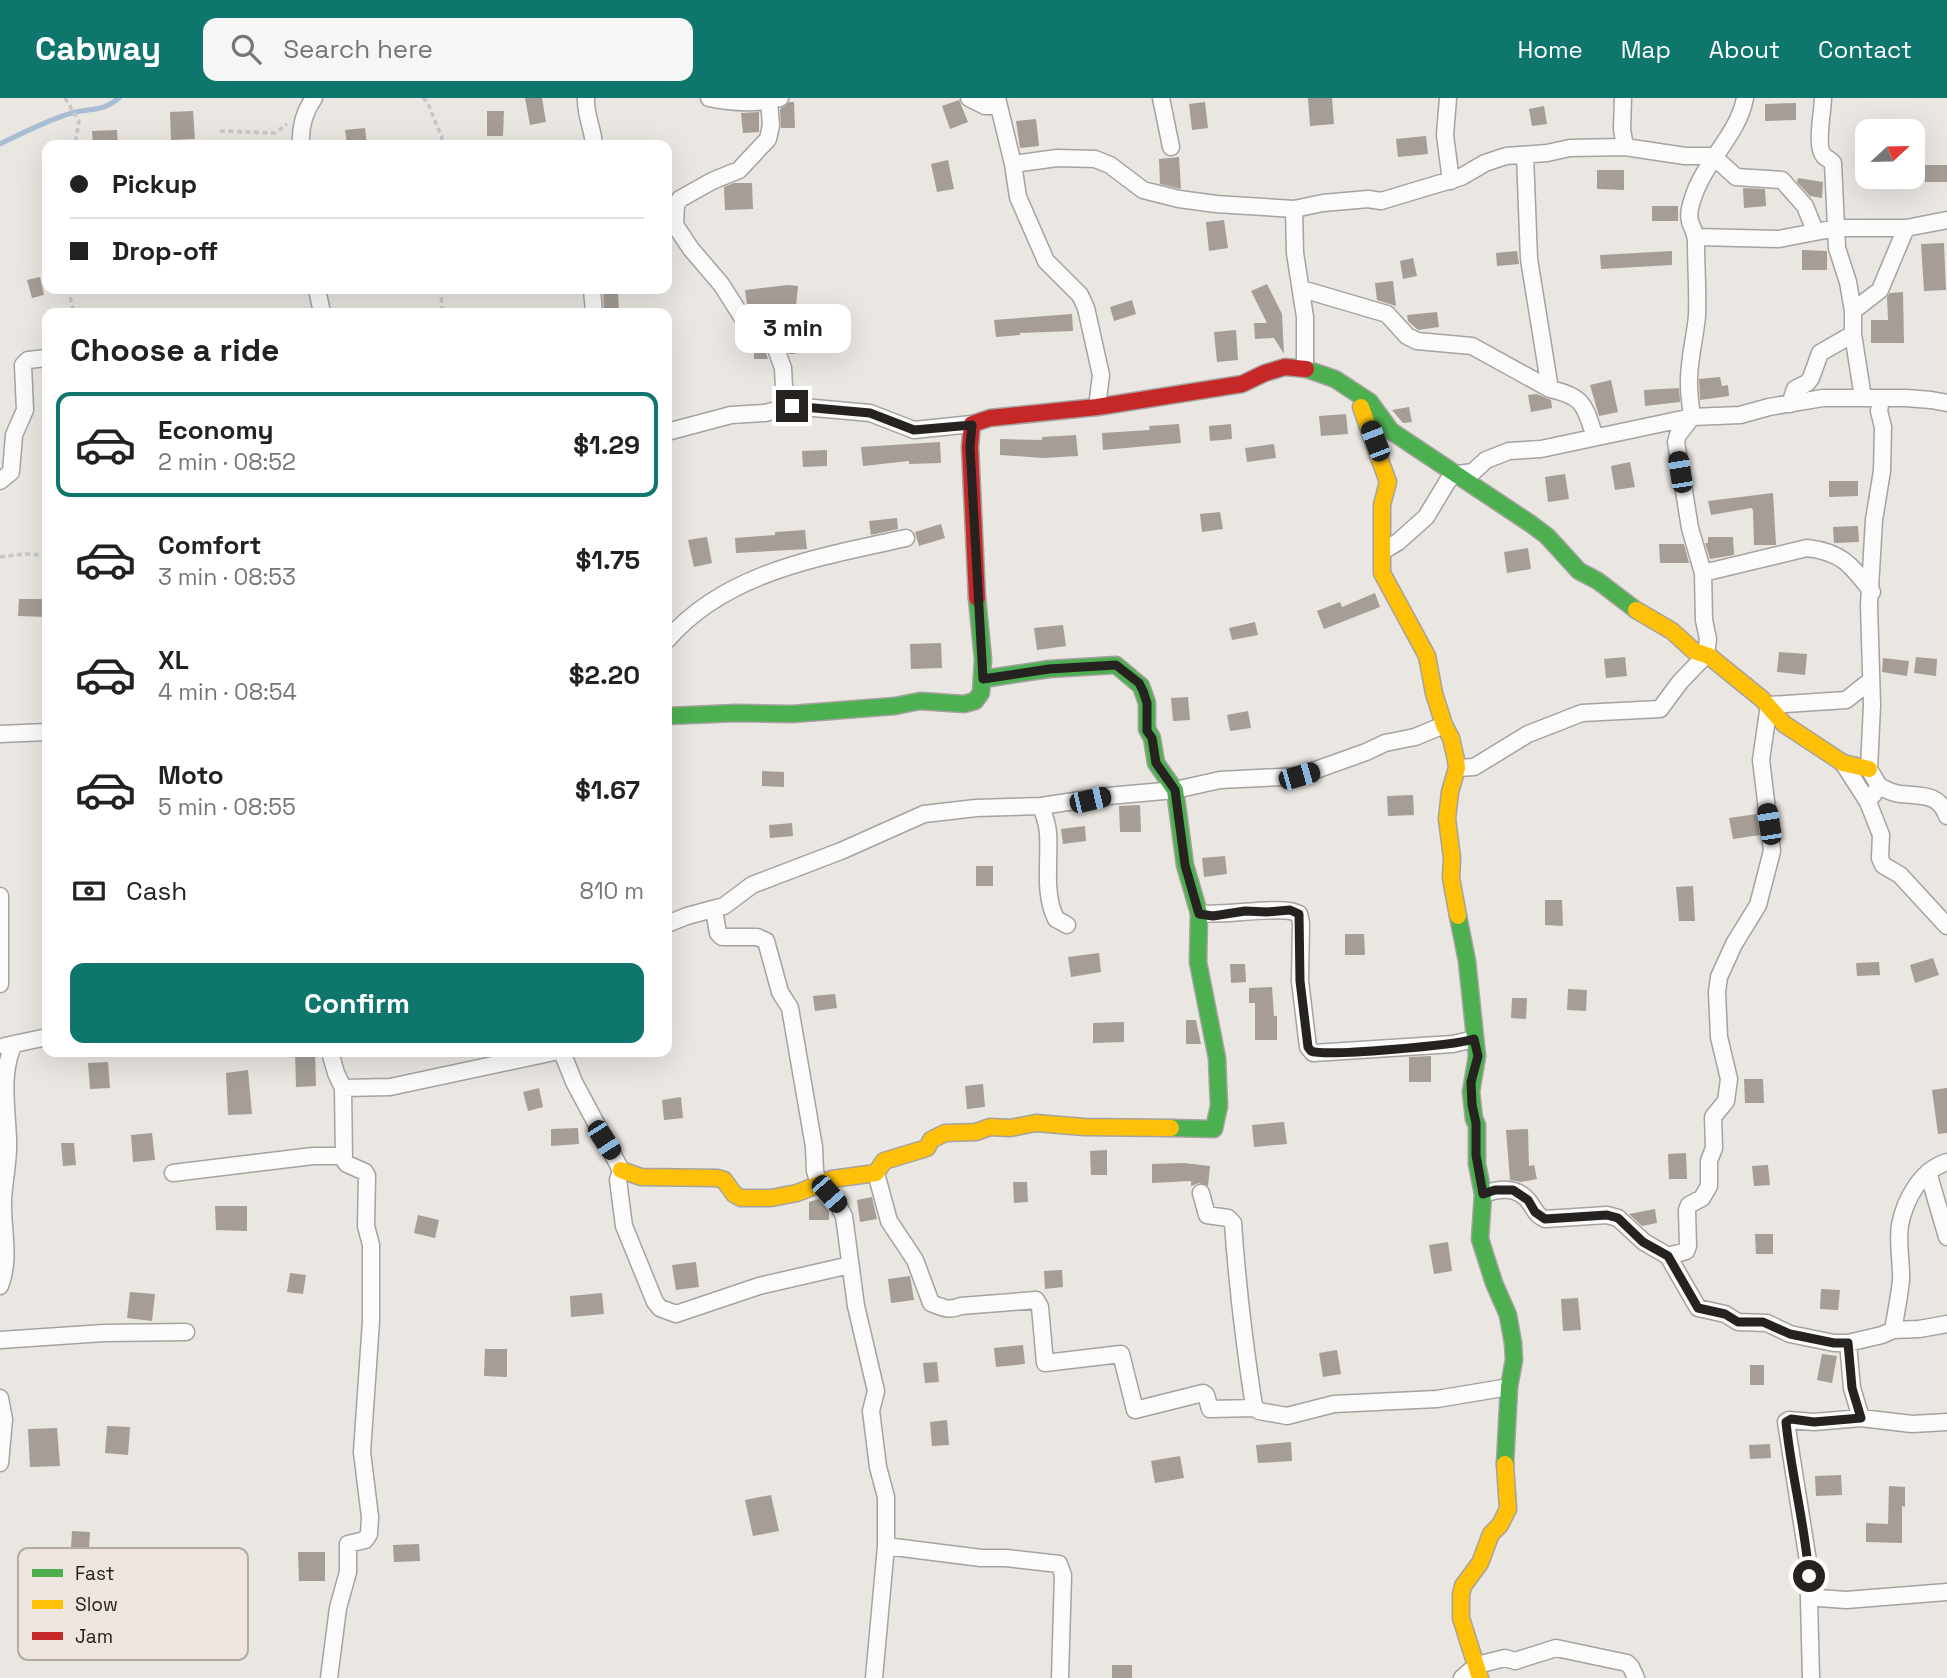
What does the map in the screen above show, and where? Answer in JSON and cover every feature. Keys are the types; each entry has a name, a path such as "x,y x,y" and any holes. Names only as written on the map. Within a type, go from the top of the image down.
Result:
{"street":[{"path":"586,98 594,140"},
{"path":"672,221 680,199 739,170 768,139 774,99 731,102 709,98"},
{"path":"969,98 985,106 998,102 1018,197 1044,257 1080,295 1086,307 1101,375 1097,407"},
{"path":"1161,98 1171,147"},
{"path":"1448,98 1445,135 1451,181"},
{"path":"1623,98 1622,129 1625,147"},
{"path":"1457,768 1474,767 1528,734 1582,713 1660,709 1706,654 1708,639 1704,620 1703,573 1690,527 1676,442 1682,428 1692,417 1689,385 1697,313 1696,237 1688,214 1696,189 1713,156 1741,115 1745,98"},
{"path":"1823,98 1821,150 1833,163 1838,248 1853,310 1853,334 1863,398"},
{"path":"301,140 302,127 311,103"},
{"path":"1013,164 1057,158 1095,159 1110,165 1143,190 1216,204 1294,209 1323,203 1381,201 1451,181 1500,157 1570,148 1625,147 1685,156 1713,156 1736,177 1782,180 1805,206 1815,231"},
{"path":"1525,155 1529,259 1550,389"},
{"path":"1294,209 1295,253 1302,289 1305,368"},
{"path":"1696,237 1779,239 1836,228 1906,228 1947,220"},
{"path":"672,226 722,284 742,317 765,325 770,331 783,368 785,408"},
{"path":"1853,310 1880,290 1906,228"},
{"path":"1302,289 1387,314 1407,336 1416,341 1472,346 1550,389 1570,394 1581,402 1595,437"},
{"path":"1790,404 1795,388 1807,383 1811,378 1820,354 1853,334"},
{"path":"0,481 11,472 13,442 24,415 23,365 28,359 42,358"},
{"path":"672,431 731,415 765,413 792,406 870,413 914,430 972,425 990,418 1097,407 1242,384 1275,370 1293,366 1327,375 1370,402 1391,431 1548,536 1579,570 1647,618 1672,631 1695,651 1706,654 1769,705 1784,724 1843,764 1868,803 1881,835 1880,858 1883,865 1900,875 1947,926"},
{"path":"1360,395 1358,401 1388,482 1382,505 1382,573 1427,656 1434,693 1444,725 1451,737 1457,768 1450,792 1447,819 1452,858 1451,878 1467,961 1478,1056 1471,1082 1476,1123 1476,1155 1483,1194 1480,1200 1480,1239 1508,1315 1512,1335 1514,1360 1509,1387 1505,1460 1508,1509 1500,1525 1491,1534 1480,1563 1463,1586 1461,1595 1461,1618 1478,1672"},
{"path":"1383,551 1398,542 1426,517 1443,485 1458,474 1472,472 1486,460 1509,451 1546,448 1692,417 1740,415 1822,398 1931,400 1947,403"},
{"path":"1881,399 1879,411 1883,428 1883,453 1874,520 1872,592 1869,605 1869,769 1879,786 1896,794 1930,796 1944,809 1947,816"},
{"path":"672,716 792,714 895,706 920,701 969,704 975,701 981,693 983,679 970,447 972,425"},
{"path":"672,635 717,597 754,578 824,556 906,538"},
{"path":"1703,573 1807,548 1839,555 1872,592"},
{"path":"564,1057 574,1082 621,1170 641,1177 717,1178 724,1180 734,1194 741,1198 782,1197 843,1177 876,1173 884,1161 927,1148 931,1140 945,1133 976,1132 990,1127 1010,1128 1036,1123 1084,1127 1214,1129 1219,1106 1217,1058 1198,962 1199,914 1185,865 1175,790 1156,763 1152,738 1147,731 1147,703 1139,683 1120,666 1049,669 983,679"},
{"path":"1769,705 1846,700 1870,681"},
{"path":"1668,1256 1686,1251 1689,1237 1687,1210 1691,1203 1702,1198 1709,1186 1709,1161 1714,1148 1713,1117 1726,1101 1729,1079 1719,1037 1719,977 1734,944 1758,905 1772,851 1761,760 1769,705"},
{"path":"672,922 724,906 752,885 841,851 924,814 976,808 1041,806 1175,790 1220,780 1299,776 1385,743 1415,737 1444,725"},
{"path":"0,734 42,732"},
{"path":"1843,764 1869,769"},
{"path":"1868,803 1879,786"},
{"path":"1041,806 1049,838 1046,861 1051,904 1056,919 1067,925"},
{"path":"0,896 0,984"},
{"path":"714,910 718,933 722,937 761,938 769,944 779,992 790,1008 819,1184 844,1216 849,1265 876,1391 871,1411 878,1467 886,1497 886,1546 874,1678"},
{"path":"1199,914 1213,916 1245,911 1290,910 1299,914 1300,981 1308,1047 1313,1053 1453,1044 1474,1039"},
{"path":"0,1286 5,1273 6,1255 3,1199 8,1152 2,1091 7,1046 42,1038"},
{"path":"329,1678 338,1608 348,1572 348,1544 368,1537 370,1517 362,1452 371,1321 370,1245 366,1226 367,1176 365,1172 347,1164 343,1156 343,1088 331,1057"},
{"path":"343,1088 390,1087 531,1057"},
{"path":"173,1173 313,1156 343,1156"},
{"path":"1893,1330 1901,1278 1900,1225 1922,1176 1947,1162"},
{"path":"621,1170 618,1180 624,1226 655,1302 669,1313 676,1314 759,1286 849,1265"},
{"path":"1928,1172 1947,1237"},
{"path":"876,1173 889,1221 915,1260 931,1303 952,1310 961,1306 1036,1300 1040,1307 1045,1363 1121,1354 1135,1410 1203,1394 1206,1395 1210,1409 1255,1408 1287,1416 1334,1404 1437,1399 1509,1387"},
{"path":"1483,1194 1495,1190 1513,1190 1528,1200 1535,1212 1545,1219 1607,1215 1618,1218 1643,1242 1668,1256 1698,1308 1725,1314 1738,1322 1763,1322 1790,1334 1834,1343 1848,1343 1893,1330 1947,1324"},
{"path":"1200,1193 1207,1215 1228,1218 1233,1223 1240,1310 1255,1408"},
{"path":"0,1340 104,1333 186,1332"},
{"path":"1848,1343 1852,1388 1861,1418"},
{"path":"0,1398 4,1419 0,1463"},
{"path":"1811,1678 1813,1598 1786,1422 1791,1419 1814,1422 1861,1418 1912,1424 1947,1422"},
{"path":"886,1546 981,1558 1059,1564 1063,1575 1060,1678"},
{"path":"1813,1598 1846,1600 1947,1592"},
{"path":"1462,1678 1504,1658 1515,1661 1556,1648 1627,1663 1636,1678"}],"path":[{"path":"65,98 79,121 76,140"},
{"path":"423,98 427,101 441,140"},
{"path":"220,131 275,133 311,103"},
{"path":"0,557 42,555"}],"building":[{"path":"525,98 542,98 546,122 530,125"},
{"path":"1308,98 1332,98 1334,124 1310,126"},
{"path":"959,100 968,122 950,129 942,106"},
{"path":"789,102 794,102 795,128 781,128 780,109"},
{"path":"1205,102 1208,128 1192,130 1189,104"},
{"path":"1796,103 1796,120 1765,121 1765,104"},
{"path":"1544,106 1547,124 1532,126 1529,109"},
{"path":"193,111 195,139 171,140 170,112"},
{"path":"487,111 504,111 503,136 487,136"},
{"path":"759,112 759,132 743,133 741,113"},
{"path":"1036,119 1039,146 1020,148 1016,121"},
{"path":"365,128 366,140 346,140 345,130"},
{"path":"117,130 118,140 93,140 92,131"},
{"path":"1426,136 1428,154 1398,157 1396,139"},
{"path":"1179,157 1181,189 1160,184 1159,159"},
{"path":"948,160 954,189 937,192 931,164"},
{"path":"1925,165 1947,165 1947,182 1925,182"},
{"path":"1597,170 1624,170 1624,190 1597,189"},
{"path":"1798,178 1823,182 1822,198 1810,196 1797,182"},
{"path":"734,183 752,183 753,209 725,210 724,187"},
{"path":"1743,188 1765,189 1766,206 1744,208"},
{"path":"1652,206 1678,206 1678,221 1652,221"},
{"path":"1224,220 1228,248 1209,251 1206,222"},
{"path":"1944,243 1946,290 1924,291 1921,244"},
{"path":"1802,250 1827,251 1827,270 1802,270"},
{"path":"1517,251 1519,264 1497,266 1496,253"},
{"path":"1672,251 1672,265 1601,269 1600,255"},
{"path":"1413,258 1417,276 1403,279 1400,261"},
{"path":"40,277 44,295 32,298 27,280"},
{"path":"1393,281 1396,306 1377,300 1375,283"},
{"path":"1267,284 1282,314 1284,354 1274,338 1255,339 1254,323 1267,323 1251,291"},
{"path":"798,286 795,354 789,354 775,319 749,308 745,290"},
{"path":"1903,292 1904,343 1871,343 1871,320 1888,320 1887,297 1890,293"},
{"path":"603,294 618,294 619,308 604,308"},
{"path":"1132,300 1136,314 1114,321 1110,307"},
{"path":"1437,312 1439,327 1418,330 1408,321 1407,315"},
{"path":"1072,314 1073,331 1020,333 996,337 994,320"},
{"path":"1236,330 1238,360 1217,362 1214,332"},
{"path":"754,333 760,335 768,359 754,359"},
{"path":"1720,377 1722,386 1728,385 1729,396 1700,400 1699,379"},
{"path":"1611,380 1618,412 1599,416 1590,385"},
{"path":"1679,388 1680,402 1645,406 1644,390"},
{"path":"1537,394 1551,400 1552,408 1531,412 1528,395"},
{"path":"1409,407 1412,422 1403,423 1392,410"},
{"path":"1346,414 1348,434 1321,436 1319,416"},
{"path":"1179,424 1181,443 1103,450 1102,433 1150,430 1149,426"},
{"path":"1231,424 1232,439 1210,441 1209,426"},
{"path":"1076,435 1078,456 1043,458 1000,455 1000,439 1042,440 1042,437"},
{"path":"940,442 941,463 909,464 909,461 863,466 861,447"},
{"path":"1274,444 1276,458 1247,462 1245,448"},
{"path":"827,450 827,466 803,467 802,451"},
{"path":"1630,462 1635,487 1615,490 1611,466"},
{"path":"1565,474 1569,499 1548,502 1545,477"},
{"path":"1829,481 1858,481 1858,496 1829,497"},
{"path":"1773,493 1776,545 1754,545 1751,508 1711,515 1708,501"},
{"path":"1220,512 1223,529 1202,532 1200,514"},
{"path":"897,518 898,529 871,535 869,521"},
{"path":"941,524 945,538 919,546 915,532"},
{"path":"1858,526 1859,542 1834,543 1833,527"},
{"path":"805,530 807,549 736,553 735,538"},
{"path":"707,537 712,563 694,567 688,540"},
{"path":"1708,537 1733,537 1734,555 1710,559 1705,543 1708,543"},
{"path":"1659,544 1684,544 1689,563 1660,563"},
{"path":"1528,548 1531,569 1507,573 1504,552"},
{"path":"1375,593 1380,607 1324,629 1317,611 1340,602 1342,607"},
{"path":"19,599 42,599 42,617 18,616"},
{"path":"1255,622 1258,635 1232,640 1229,628"},
{"path":"1063,625 1066,646 1037,650 1034,628"},
{"path":"941,643 942,668 911,669 910,644"},
{"path":"1779,652 1807,654 1805,675 1777,672"},
{"path":"1625,657 1627,676 1606,678 1604,659"},
{"path":"1916,657 1937,659 1936,676 1914,673"},
{"path":"1883,658 1909,661 1907,676 1882,672"},
{"path":"1188,697 1190,720 1173,721 1171,698"},
{"path":"1248,711 1251,728 1230,731 1227,715"},
{"path":"762,771 784,772 784,787 762,786"},
{"path":"1413,795 1414,815 1388,816 1387,796"},
{"path":"1140,805 1141,832 1120,832 1119,806"},
{"path":"1757,814 1760,835 1733,839 1729,818"},
{"path":"792,823 793,836 770,838 769,825"},
{"path":"1085,826 1086,841 1063,844 1061,829"},
{"path":"1225,856 1227,874 1204,877 1202,858"},
{"path":"976,866 993,866 993,886 976,886"},
{"path":"1693,886 1695,921 1679,921 1676,887"},
{"path":"1545,900 1562,900 1563,926 1545,925"},
{"path":"1345,934 1364,934 1365,955 1345,955"},
{"path":"1099,953 1101,972 1071,977 1068,957"},
{"path":"1933,958 1939,975 1915,983 1910,965"},
{"path":"1879,962 1880,975 1857,976 1856,963"},
{"path":"1230,964 1245,964 1246,982 1231,983"},
{"path":"1272,987 1274,1016 1277,1016 1277,1040 1255,1040 1255,1003 1249,1003 1249,988"},
{"path":"1568,989 1587,990 1586,1011 1567,1010"},
{"path":"835,994 837,1008 815,1011 813,996"},
{"path":"1512,998 1527,998 1526,1019 1511,1018"},
{"path":"1186,1020 1196,1020 1201,1044 1186,1044"},
{"path":"1124,1022 1124,1042 1093,1043 1093,1023"},
{"path":"1431,1056 1431,1082 1409,1082 1409,1057"},
{"path":"295,1057 315,1057 316,1086 296,1087"},
{"path":"108,1062 110,1088 90,1089 88,1063"},
{"path":"248,1070 252,1114 228,1115 226,1073"},
{"path":"1744,1079 1763,1079 1764,1103 1745,1103"},
{"path":"983,1084 985,1107 967,1109 965,1086"},
{"path":"539,1088 543,1107 528,1111 523,1092"},
{"path":"1947,1088 1947,1133 1938,1134 1932,1090"},
{"path":"681,1097 683,1118 664,1120 662,1100"},
{"path":"1284,1122 1287,1144 1254,1147 1252,1125"},
{"path":"578,1128 579,1144 551,1146 551,1129"},
{"path":"1528,1129 1529,1166 1534,1165 1537,1179 1521,1182 1510,1180 1506,1130"},
{"path":"152,1133 155,1160 133,1162 131,1135"},
{"path":"61,1143 74,1143 76,1165 63,1166"},
{"path":"1107,1150 1107,1175 1091,1175 1090,1151"},
{"path":"1686,1153 1687,1179 1669,1179 1668,1154"},
{"path":"1184,1163 1210,1166 1208,1186 1199,1183 1191,1186 1191,1181 1152,1183 1152,1164"},
{"path":"1768,1165 1770,1185 1754,1186 1752,1166"},
{"path":"1013,1182 1027,1182 1028,1202 1014,1203"},
{"path":"872,1197 877,1219 860,1222 857,1200"},
{"path":"819,1199 829,1211 829,1220 809,1220 809,1202"},
{"path":"215,1206 247,1206 247,1231 216,1230"},
{"path":"1655,1209 1657,1223 1642,1226 1629,1214"},
{"path":"418,1215 439,1220 435,1238 414,1233"},
{"path":"1755,1234 1773,1234 1773,1254 1756,1254"},
{"path":"1448,1242 1452,1271 1434,1274 1429,1245"},
{"path":"696,1262 699,1287 676,1290 672,1265"},
{"path":"1062,1270 1063,1287 1045,1289 1044,1271"},
{"path":"290,1273 306,1275 303,1294 287,1292"},
{"path":"910,1276 914,1300 891,1303 888,1279"},
{"path":"1821,1289 1840,1290 1838,1310 1820,1309"},
{"path":"130,1292 155,1294 152,1321 127,1318"},
{"path":"602,1293 604,1314 571,1317 570,1296"},
{"path":"1578,1298 1581,1330 1563,1331 1561,1299"},
{"path":"1023,1345 1025,1364 996,1367 994,1348"},
{"path":"485,1349 507,1349 507,1377 484,1376"},
{"path":"1337,1350 1341,1374 1323,1377 1319,1353"},
{"path":"1822,1354 1837,1356 1832,1383 1817,1380"},
{"path":"937,1362 939,1382 925,1383 923,1363"},
{"path":"1750,1365 1764,1365 1764,1385 1750,1385"},
{"path":"947,1420 949,1445 932,1446 930,1422"},
{"path":"107,1426 130,1427 128,1455 105,1453"},
{"path":"57,1428 60,1466 30,1467 28,1429"},
{"path":"1291,1442 1292,1461 1258,1463 1256,1445"},
{"path":"1770,1444 1771,1458 1750,1459 1749,1445"},
{"path":"1180,1456 1184,1478 1155,1483 1151,1461"},
{"path":"1841,1475 1842,1495 1816,1496 1815,1476"},
{"path":"1889,1486 1905,1487 1902,1543 1866,1542 1866,1523 1888,1524"},
{"path":"771,1495 779,1531 753,1536 745,1500"},
{"path":"72,1531 90,1532 89,1548 71,1548"},
{"path":"419,1544 420,1561 394,1562 393,1545"},
{"path":"298,1552 325,1552 325,1581 299,1581"},
{"path":"1112,1665 1132,1665 1132,1678 1112,1678"}],"waterway":[{"path":"0,144 53,119 101,108 119,98"}],"traffic: fast":[{"path":"1306,369 1335,379 1370,402 1391,431 1531,524 1547,536 1579,571 1598,581 1636,610"},
{"path":"672,716 792,714 895,706 920,701 964,704 975,701 981,693 983,659 977,598"},
{"path":"983,679 1049,669 1116,665 1141,686 1147,703 1147,729 1152,738 1156,763 1175,790 1185,865 1199,913 1198,962 1217,1058 1219,1106 1214,1129 1171,1128"},
{"path":"1458,916 1467,961 1477,1056 1471,1092 1477,1125 1477,1164 1483,1194 1480,1239 1508,1315 1513,1343 1514,1360 1509,1387 1505,1464"}],"traffic: slow":[{"path":"1361,407 1388,482 1382,505 1382,573 1427,656 1434,693 1451,738 1456,760 1457,768 1450,792 1447,819 1452,858 1451,878 1458,916"},
{"path":"1636,610 1672,631 1694,651 1709,656 1762,699 1784,724 1843,763 1869,769"},
{"path":"621,1170 641,1177 717,1178 724,1180 734,1194 741,1198 771,1198 797,1193 832,1179 876,1173 884,1161 927,1148 931,1140 945,1133 976,1132 990,1127 1010,1128 1036,1123 1084,1127 1171,1128"},
{"path":"1480,1678 1461,1618 1461,1595 1463,1586 1480,1563 1491,1534 1500,1525 1508,1509 1505,1464"}],"traffic: jam":[{"path":"977,598 970,447 972,424 990,418 1097,407 1242,384 1285,367 1306,369"}],"route":[{"path":"792,406 870,413 914,430 972,425 970,447 983,679 1049,669 1116,665 1139,683 1147,703 1147,731 1152,738 1156,763 1175,790 1185,865 1199,914 1213,916 1245,911 1290,910 1299,914 1300,981 1308,1047 1313,1053 1453,1044 1474,1039 1478,1056 1471,1082 1472,1105 1476,1123 1477,1164 1483,1194 1495,1190 1513,1190 1528,1200 1538,1216 1545,1219 1607,1215 1618,1218 1643,1242 1668,1256 1698,1308 1725,1314 1738,1322 1763,1322 1790,1334 1834,1343 1848,1343 1849,1371 1861,1418 1814,1422 1791,1419 1786,1422 1809,1576"}]}
